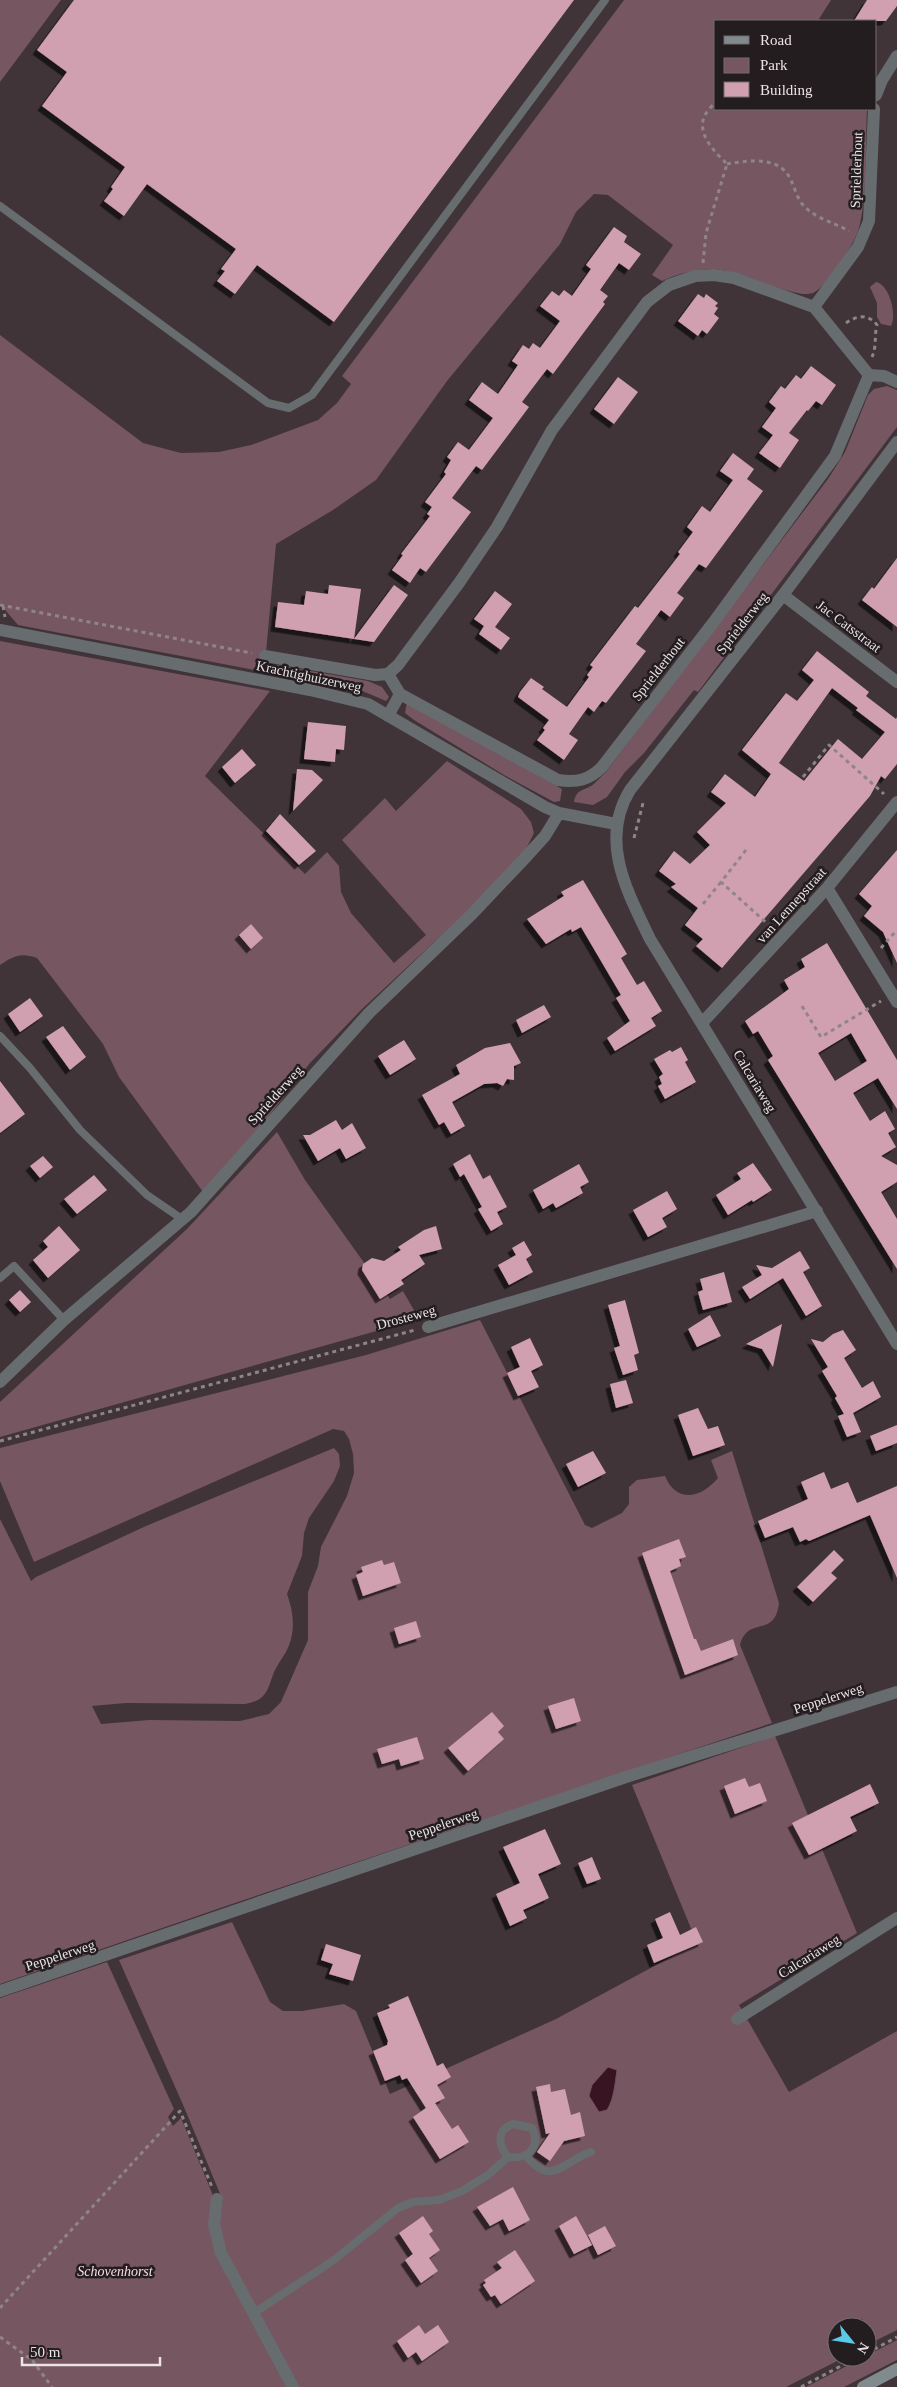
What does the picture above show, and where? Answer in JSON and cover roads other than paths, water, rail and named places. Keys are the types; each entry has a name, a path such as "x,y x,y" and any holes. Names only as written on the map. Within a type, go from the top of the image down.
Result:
{"main road":[{"path":"863,2387 897,2369"}],"street":[{"path":"877,92 882,80 897,56"},
{"name":"Sprielderhout","path":"814,307 858,247 869,221 874,110"},
{"path":"265,656 376,675 388,674 398,665 459,584 497,527 552,430 647,302 669,285 695,276 734,278 814,307 867,371 897,382"},
{"name":"Sprielderhout","path":"400,694 558,780 583,781 593,776 714,623 835,456 867,371"},
{"name":"Sprielderweg","path":"616,824 621,806 630,790 783,595 897,442"},
{"name":"Jac Catsstraat","path":"783,595 897,682"},
{"name":"Krachtighuizerweg","path":"0,630 346,698 368,704 515,791 559,813 616,824"},
{"path":"388,674 400,694 388,716"},
{"name":"van Lennepstraat","path":"702,1023 827,888 896,803"},
{"name":"Sprielderweg","path":"3,1375 182,1219 369,1013 471,915 525,858 545,836 559,813"},
{"name":"Calcariaweg","path":"616,824 616,846 620,869 632,903 650,939 897,1344"},
{"path":"827,888 895,998"},
{"name":"Drosteweg","path":"428,1327 817,1211"},
{"name":"Peppelerweg","path":"0,1990 626,1777 897,1692"},
{"name":"Calcariaweg","path":"737,2019 897,1918"},
{"path":"217,2199 214,2224 221,2253 293,2387"}],"lane":[{"path":"0,206 268,403 289,408 312,395 605,0"},
{"path":"0,1036 30,1068 80,1130 147,1195 182,1219"},
{"path":"0,1278 14,1266 64,1320"},
{"path":"513,2124 532,2128 536,2136 536,2144 525,2155 516,2158 508,2157 503,2150 499,2138 508,2126 513,2124"},
{"path":"525,2155 536,2169 544,2172 556,2170 577,2157 591,2152"},
{"path":"254,2313 334,2260 398,2208 413,2202 439,2200 462,2191 488,2175 508,2157"}],"park label":[{"name":"Schovenhorst","path":"115,2271"}]}
